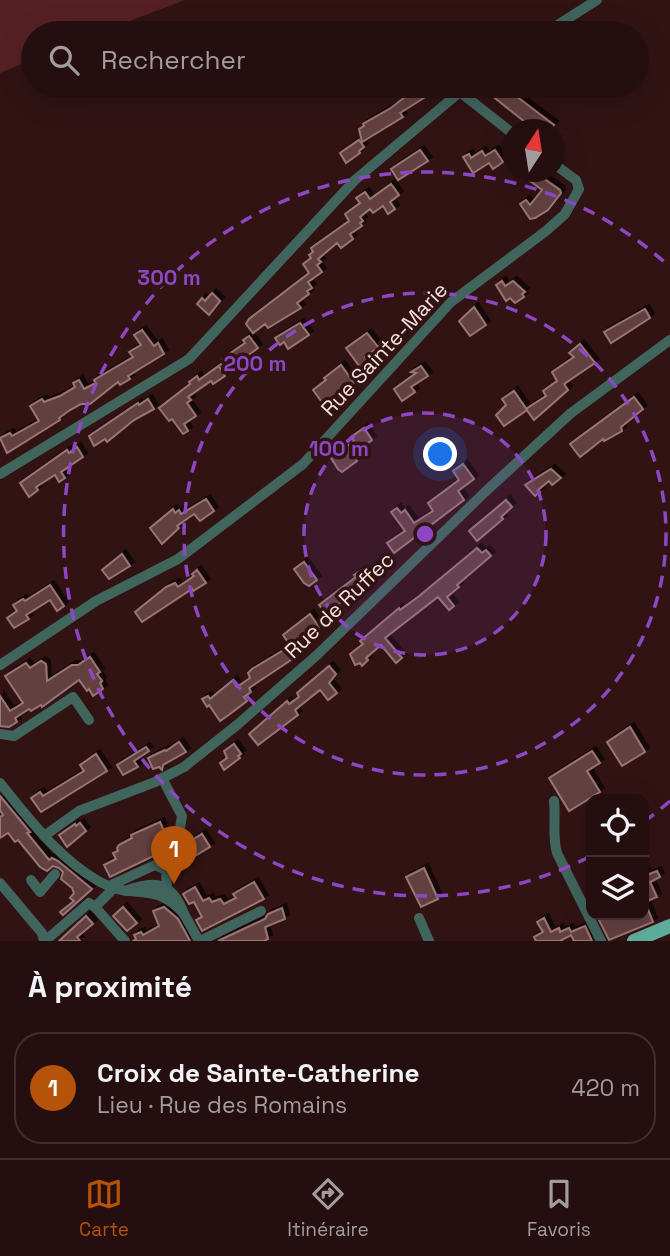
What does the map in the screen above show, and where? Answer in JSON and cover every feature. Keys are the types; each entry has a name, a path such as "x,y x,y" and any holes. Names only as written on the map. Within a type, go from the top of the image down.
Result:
{"main road":[{"path":"634,941 670,926"}],"street":[{"path":"564,21 597,0"},
{"path":"0,474 189,359 355,180 452,98"},
{"path":"473,98 502,123"},
{"name":"Rue Sainte-Marie","path":"0,666 96,601 178,559 303,464 451,302 565,214 579,189 576,180 565,172"},
{"name":"Rue de Ruffec","path":"44,836 79,811 184,767 307,664 571,413 670,340"},
{"path":"0,734 14,736 73,696 89,720"},
{"path":"162,778 182,816 177,846 164,869"},
{"path":"0,783 44,836 62,866 116,888 160,894 170,899 184,914"},
{"path":"554,802 554,843 557,853 601,941"},
{"path":"95,907 146,867 155,865 164,869 167,874 167,887"},
{"path":"31,880 41,894 62,866"},
{"path":"0,883 42,933 44,941 89,902 125,941"},
{"path":"116,888 148,885 167,887 176,895 200,941 261,911"},
{"path":"419,918 429,941"}],"shaded area":[{"path":"0,0 185,0 130,21 21,21 21,64 0,73"}],"building":[{"path":"404,98 424,98 400,113 403,117 362,142 359,129 363,124"},
{"path":"495,98 519,98 546,119 521,119"},
{"path":"359,140 364,147 346,163 340,153"},
{"path":"420,150 428,161 398,180 391,169"},
{"path":"495,150 502,163 493,169 489,163 473,173 463,157 469,154 471,158 482,151 485,156"},
{"path":"531,182 549,182 561,193 548,210 530,219 520,204 526,200 530,205 542,190"},
{"path":"391,184 399,195 390,202 395,209 388,214 383,206 373,213 370,209 360,217 362,226 350,234 353,239 341,248 337,243 318,259 321,262 317,265 322,272 308,282 312,288 307,291 309,294 297,303 301,308 268,328 265,324 253,333 246,324 249,319 309,273 303,264 311,258 311,248 349,221 345,214 360,203 356,198 365,192 370,199"},
{"path":"502,281 505,286 513,281 525,292 522,294 524,297 515,303 510,298 506,301 496,285"},
{"path":"212,293 220,301 209,315 197,304 202,298 205,301"},
{"path":"474,307 486,325 470,336 459,321"},
{"path":"645,309 650,318 611,343 604,332"},
{"path":"300,323 309,335 288,349 284,342 280,345 275,338"},
{"path":"142,330 154,346 158,343 164,354 128,376 130,379 120,385 118,382 90,404 81,404 70,410 59,418 60,420 7,453 0,438 10,433 12,436 39,421 30,406 42,399 44,402 60,396 75,387 73,383 79,380 84,389 96,383 94,380 133,357 129,352 141,345 134,335"},
{"path":"367,333 378,347 381,345 386,351 379,356 375,350 365,357 372,368 365,374 346,348"},
{"path":"249,336 258,348 251,356 232,370 220,368 225,376 213,384 211,381 188,397 191,400 187,403 196,416 184,424 188,431 183,434 159,408 197,376 199,380 224,362 222,359 245,343 243,340"},
{"path":"580,344 595,363 564,384 568,390 534,420 526,409 546,396 543,391 557,381 552,372 574,357 569,353"},
{"path":"341,365 354,383 324,405 313,390"},
{"path":"421,366 428,376 411,387 415,392 402,401 394,389"},
{"path":"514,391 527,410 504,426 496,415 506,405 502,399"},
{"path":"634,397 643,409 621,427 622,431 604,441 603,439 580,457 570,444"},
{"path":"148,399 154,409 134,420 107,442 105,439 94,446 89,436"},
{"path":"364,428 372,440 352,455 357,461 342,472 331,458 354,441 351,437"},
{"path":"77,447 83,457 61,472 65,478 59,482 55,475 36,487 38,490 29,497 20,483 67,450 69,453"},
{"path":"463,464 474,479 458,491 464,500 394,553 387,543 405,531 391,512 397,508 401,513 405,510 414,523 433,511 428,503 459,480 453,471"},
{"path":"551,469 561,478 552,485 549,481 535,496 525,485"},
{"path":"206,499 214,511 200,521 194,514 177,526 179,528 162,544 150,528 173,509 175,513 179,510 181,514"},
{"path":"506,500 512,507 501,517 503,519 477,541 469,531"},
{"path":"477,548 482,553 486,550 491,556 447,597 454,606 449,610 438,597 385,638 402,658 396,663 381,645 366,658 368,660 362,666 360,663 355,665 350,654 363,644 360,641"},
{"path":"122,554 130,566 109,579 102,570"},
{"path":"304,562 317,580 309,586 294,569"},
{"path":"197,570 206,583 193,591 192,589 142,622 135,612 166,587 175,583 178,587 194,576 192,574"},
{"path":"362,570 370,580 325,613 319,605"},
{"path":"50,585 64,606 57,611 50,600 26,615 29,619 14,628 7,618 17,611 13,605 23,599 25,601"},
{"path":"310,614 319,627 292,648 283,635"},
{"path":"287,648 294,658 249,688 251,692 244,697 247,701 230,714 220,721 209,705 207,707 202,699 208,696 210,699 233,680 237,687 250,678 248,673 252,669"},
{"path":"90,657 100,672 97,674 103,689 93,696 79,680 42,707 41,705 31,711 29,709 15,718 17,722 9,727 0,726 0,696 10,711 23,703 5,676 26,663 30,668 41,661 46,664 47,681"},
{"path":"329,666 336,674 329,683 337,693 328,700 320,690 295,710 298,715 258,745 249,734 287,701 289,704 299,697 297,693"},
{"path":"630,727 645,752 622,766 607,742"},
{"path":"179,742 186,752 163,765 162,770 159,767 153,769 148,758"},
{"path":"234,744 241,754 238,756 240,758 224,770 220,763 227,758 224,751"},
{"path":"146,747 149,751 134,761 138,767 123,775 117,765"},
{"path":"592,751 600,763 587,771 600,792 586,794 586,801 569,811 549,778"},
{"path":"96,754 107,771 41,812 31,798 40,792 43,796 84,771 80,765"},
{"path":"0,796 49,860 52,858 58,861 92,889 63,915 60,912 74,901 70,898 74,893 72,888 61,879 63,872 59,868 53,866 47,871 40,867 18,840 15,842 8,833 0,838 0,817 3,815 0,810"},
{"path":"160,822 169,843 166,850 110,877 104,865 116,859 113,853 118,851 119,845 132,838 131,835"},
{"path":"80,823 86,831 67,847 59,835"},
{"path":"202,834 210,847 183,863 180,857 187,847 186,844"},
{"path":"424,868 438,899 421,907 406,877"},
{"path":"657,871 660,877 650,882 657,897 649,900 649,874"},
{"path":"254,882 264,899 202,931 196,920 202,917 194,902 189,904 183,894 195,887 203,901 209,898 212,902 220,899 224,904 236,898 233,894"},
{"path":"123,907 137,923 127,931 113,916"},
{"path":"164,907 178,919 190,941 133,941 136,939 134,935 141,932 143,935 159,926 153,911"},
{"path":"282,908 285,919 265,927 268,939 218,941 265,919 268,914"},
{"path":"649,912 653,922 609,940 599,920 649,920"},
{"path":"86,916 93,924 77,937 80,941 59,941"},
{"path":"544,918 551,932 559,928 560,932 569,928 571,932 585,926 592,941 574,941 571,935 560,941 536,941 534,937 543,932 537,922"}],"place":[{"name":"Croix de Sainte-Catherine","path":"174,884"}]}
